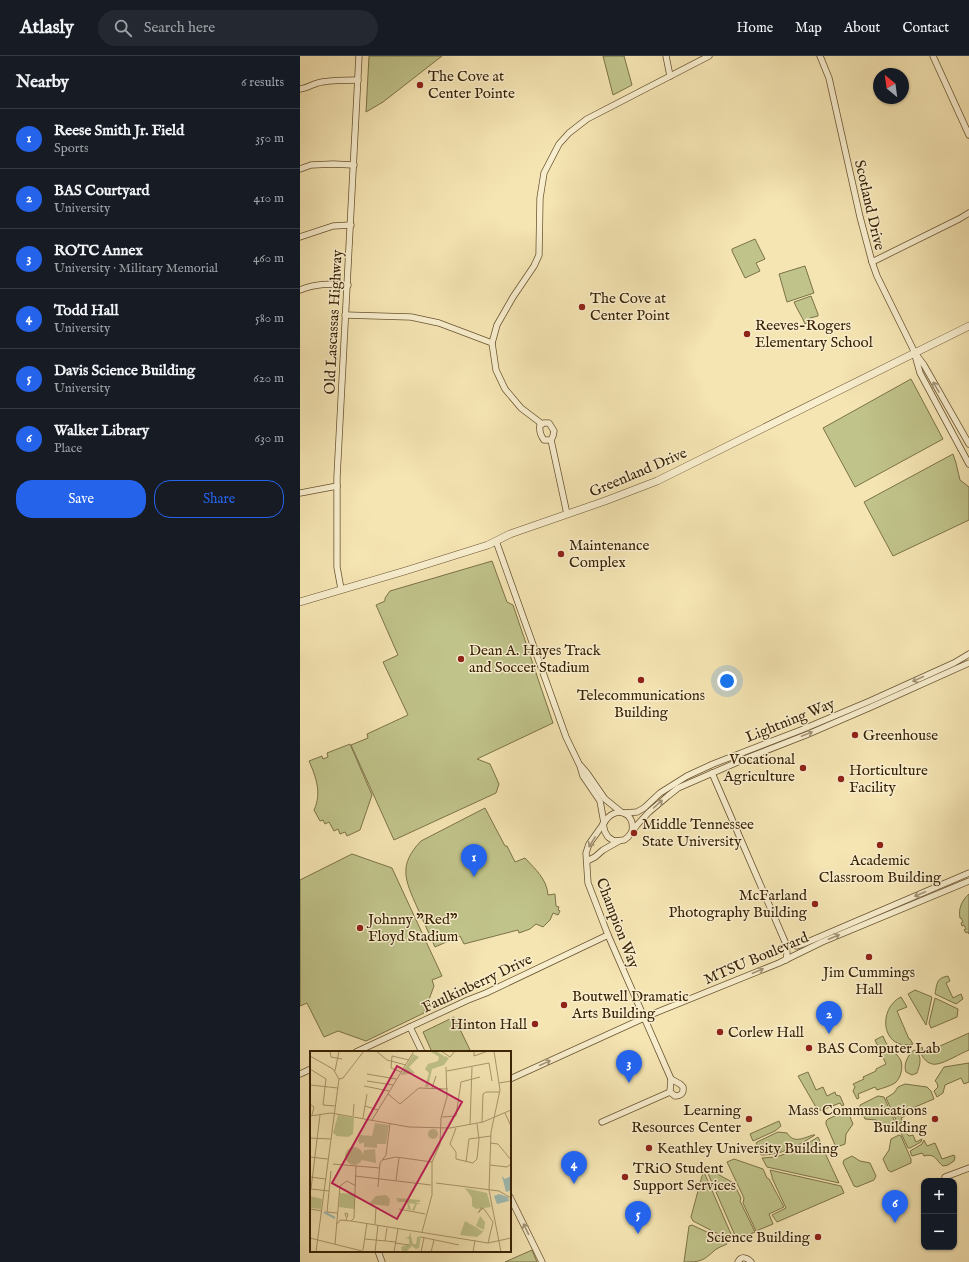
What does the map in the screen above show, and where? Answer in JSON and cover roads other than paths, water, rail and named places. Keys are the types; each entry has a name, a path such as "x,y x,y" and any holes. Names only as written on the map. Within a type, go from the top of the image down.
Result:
{"street":[{"name":"Old Lascassas Highway","path":"341,589 337,567 337,486 359,56"},
{"path":"666,56 670,76"},
{"path":"566,514 551,440 554,431 548,423 542,424 521,408 505,389 496,370 492,343 497,325 513,297 534,266 539,255 540,198 543,179 559,144 568,134 587,119 709,56"},
{"name":"Scotland Drive","path":"820,56 829,78 858,209 872,262 877,276 915,353"},
{"path":"933,56 969,135"},
{"path":"300,89 320,82 335,80 358,80"},
{"path":"300,169 311,165 354,165"},
{"path":"872,262 969,213"},
{"path":"300,237 333,226 351,225"},
{"path":"300,290 324,283 348,285"},
{"path":"345,315 411,317 439,323 492,343"},
{"name":"Greenland Drive","path":"300,602 488,545 510,534 657,482 969,326"},
{"path":"915,353 924,365 969,444"},
{"path":"915,353 920,373 969,464"},
{"path":"542,424 540,425 541,436 544,440 551,440"},
{"path":"300,493 337,486"},
{"path":"496,541 566,737 580,766 583,776 600,801 605,832 608,837 614,841 624,840 632,832 632,822 629,816 605,799 587,773 580,766"},
{"name":"Lightning Way","path":"623,813 637,812 644,808 660,793 687,776 713,764 801,730 870,701 954,663 969,654"},
{"name":"Lightning Way","path":"632,832 649,812 668,796 688,783 849,716 969,663"},
{"path":"712,773 786,944 786,960"},
{"path":"604,823 609,816 614,813 623,813"},
{"name":"Champion Way","path":"604,823 586,853 588,883 608,935 671,1079"},
{"name":"Champion Way","path":"587,861 619,841"},
{"name":"MTSU Boulevard","path":"786,944 797,946 803,944 969,873"},
{"name":"MTSU Boulevard","path":"511,1079 644,1018 786,960 822,942 969,881"},
{"name":"Faulkinberry Drive","path":"358,1051 410,1026 486,993 608,935"},
{"path":"410,1026 422,1051"},
{"path":"300,1074 310,1069"},
{"path":"671,1079 682,1085 682,1094 673,1096 670,1092 671,1079"},
{"path":"602,1122 670,1092"},
{"path":"945,1178 969,1168"},
{"path":"511,1199 542,1262"},
{"path":"378,1252 382,1262"},
{"path":"738,1262 740,1259 744,1258 751,1262"}],"place":[{"name":"The Cove at Center Pointe","path":"420,85"},
{"name":"The Cove at Center Point","path":"582,307"},
{"name":"Reeves-Rogers Elementary School","path":"747,334"},
{"name":"Maintenance Complex","path":"561,554"},
{"name":"Dean A. Hayes Track and Soccer Stadium","path":"461,659"},
{"name":"Telecommunications Building","path":"641,680"},
{"name":"Greenhouse","path":"855,735"},
{"name":"Vocational Agriculture","path":"803,768"},
{"name":"Horticulture Facility","path":"841,779"},
{"name":"Middle Tennessee State University","path":"634,833"},
{"name":"Academic Classroom Building","path":"880,845"},
{"name":"Reese Smith Jr. Field","path":"474,877"},
{"name":"McFarland Photography Building","path":"815,904"},
{"name":"Johnny \"Red\" Floyd Stadium","path":"360,928"},
{"name":"Jim Cummings Hall","path":"869,957"},
{"name":"Boutwell Dramatic Arts Building","path":"564,1005"},
{"name":"Hinton Hall","path":"535,1024"},
{"name":"Corlew Hall","path":"720,1032"},
{"name":"BAS Courtyard","path":"829,1034"},
{"name":"BAS Computer Lab","path":"809,1048"},
{"name":"ROTC Annex","path":"629,1083"},
{"name":"Learning Resources Center","path":"749,1119"},
{"name":"Mass Communications Building","path":"935,1119"},
{"name":"Keathley University Building","path":"649,1148"},
{"name":"TRiO Student Support Services","path":"625,1177"},
{"name":"Todd Hall","path":"574,1184"},
{"name":"Walker Library","path":"895,1223"},
{"name":"Davis Science Building","path":"638,1234"},
{"name":"Science Building","path":"818,1237"}]}
